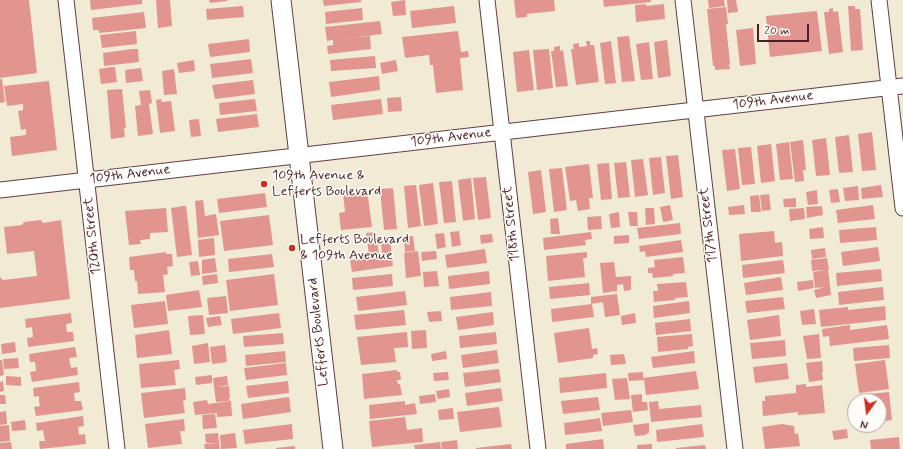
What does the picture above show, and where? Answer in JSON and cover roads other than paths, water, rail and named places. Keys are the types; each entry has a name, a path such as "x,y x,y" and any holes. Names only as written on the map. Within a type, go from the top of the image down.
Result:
{"street":[{"name":"120th Street","path":"66,0 117,449"},
{"name":"Lefferts Boulevard","path":"281,0 333,449"},
{"name":"118th Street","path":"487,0 538,449"},
{"name":"117th Street","path":"683,0 734,449"},
{"path":"879,0 896,87 903,208"},
{"name":"109th Avenue","path":"0,190 896,87"}],"place":[{"name":"109th Avenue & Lefferts Boulevard","path":"264,184"},
{"name":"Lefferts Boulevard & 109th Avenue","path":"292,248"}]}
